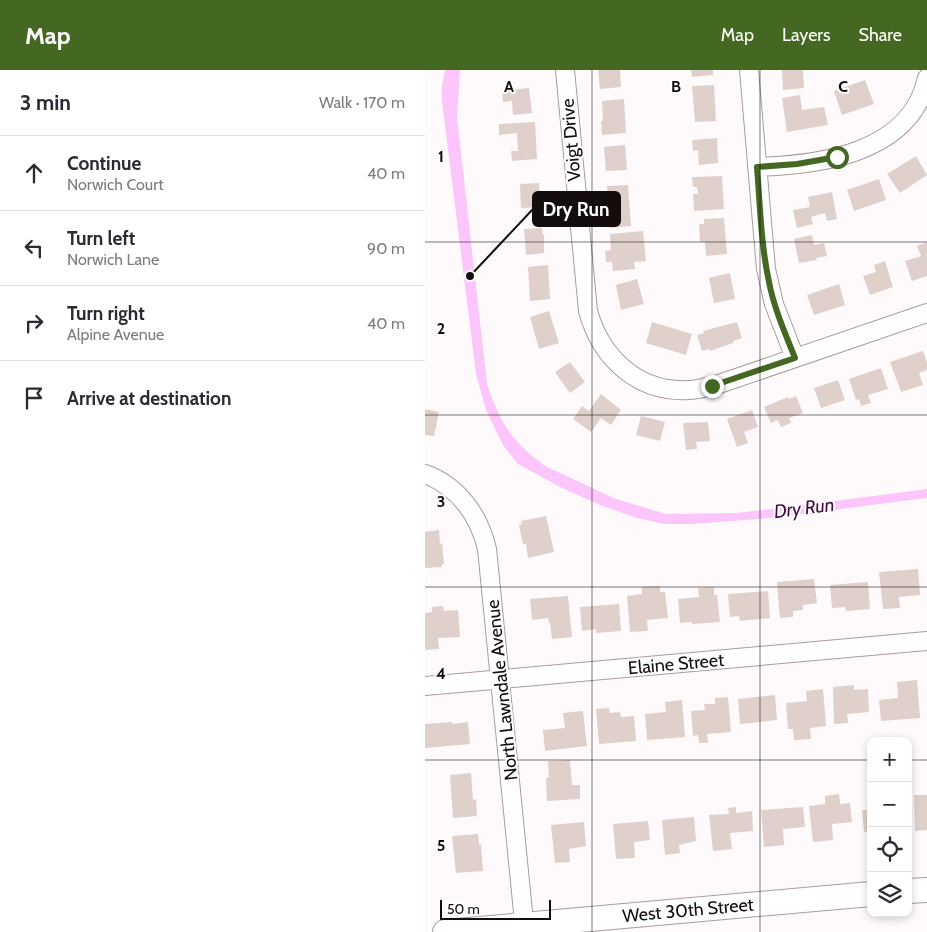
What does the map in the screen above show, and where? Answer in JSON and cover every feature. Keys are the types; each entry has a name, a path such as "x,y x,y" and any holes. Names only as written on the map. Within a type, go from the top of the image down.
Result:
{"street":[{"name":"Voigt Drive","path":"565,70 588,311 604,349 613,360 631,374 656,385 671,389 690,390 719,384 927,313"},
{"path":"749,70 763,248 774,304 795,358"},
{"path":"757,167 797,164 831,158 857,151 880,141 893,132 907,118 919,101 927,78"},
{"name":"North Lawndale Avenue","path":"425,474 437,478 454,490 472,512 481,529 489,556 525,928"},
{"name":"Elaine Street","path":"425,686 927,641"},
{"path":"912,891 927,890"},
{"name":"West 30th Street","path":"445,932 525,928 867,894"}],"water":[{"name":"Dry Run","path":"445,70 460,70 457,117 487,384 497,411 509,432 535,458 547,467 616,499 666,514 736,513 927,489 927,498 769,518 692,524 663,524 634,517 600,505 560,487 518,464 503,445 486,410 476,374 442,101"}],"building":[{"path":"598,70 620,70 621,87 600,89"},
{"path":"691,70 713,70 713,75 692,77"},
{"path":"782,70 803,70 804,88 783,90"},
{"path":"865,80 874,104 842,115 834,91"},
{"path":"714,85 716,121 695,122 692,86"},
{"path":"529,88 532,113 513,115 512,101 503,102 502,91"},
{"path":"800,95 802,110 824,107 828,125 787,132 782,98"},
{"path":"624,99 626,133 602,135 602,101"},
{"path":"535,122 537,159 512,161 511,151 518,151 517,133 499,135 499,124"},
{"path":"717,138 718,163 699,165 698,150 693,151 692,140"},
{"path":"625,145 627,170 606,171 604,147"},
{"path":"916,156 927,175 900,193 887,174"},
{"path":"722,176 724,209 694,211 693,194 698,194 697,187 693,187 692,177"},
{"path":"879,179 886,200 854,211 847,190"},
{"path":"539,183 540,207 521,208 520,184"},
{"path":"628,185 631,226 610,228 607,186"},
{"path":"832,192 837,219 827,221 825,213 811,217 813,224 797,228 793,210 810,207 808,197"},
{"path":"724,218 727,254 706,256 705,242 700,242 699,224 704,224 704,219"},
{"path":"542,228 544,234 544,253 526,255 524,229"},
{"path":"643,231 646,261 634,262 635,269 613,271 612,262 606,262 605,251 611,250 610,234"},
{"path":"812,235 814,245 824,243 827,256 799,263 794,239"},
{"path":"927,242 927,276 912,281 905,261 921,256 917,246"},
{"path":"885,261 893,287 870,295 863,276 876,272 874,265"},
{"path":"548,265 550,299 530,301 528,267"},
{"path":"730,273 735,299 714,303 709,278"},
{"path":"637,279 644,304 621,310 616,285"},
{"path":"839,284 845,305 814,315 807,295"},
{"path":"549,311 559,343 539,349 530,317"},
{"path":"652,322 692,334 686,355 646,343"},
{"path":"737,322 742,338 710,351 709,349 702,351 697,335 704,333 703,331"},
{"path":"923,351 927,362 927,370 919,373 923,385 901,392 890,362"},
{"path":"570,362 585,382 570,393 555,372"},
{"path":"881,368 888,389 868,395 871,403 861,406 859,399 856,400 849,379"},
{"path":"838,380 845,400 821,408 814,388"},
{"path":"601,394 621,410 611,425 601,418 591,432 573,419 582,406 589,411"},
{"path":"796,396 803,413 789,418 791,423 781,427 778,420 771,423 764,407 788,397 789,399"},
{"path":"425,409 439,412 434,436 425,435"},
{"path":"752,410 758,427 744,432 748,443 737,447 727,419"},
{"path":"641,416 665,422 660,441 636,435"},
{"path":"708,422 710,441 696,442 697,449 686,450 683,423"},
{"path":"546,516 554,552 528,558 526,544 523,544 519,525 522,524 521,521"},
{"path":"439,530 444,564 442,564 442,567 425,568 425,532"},
{"path":"918,569 920,595 899,597 900,608 883,609 879,572"},
{"path":"814,579 817,603 803,605 803,610 793,611 793,617 780,618 777,582"},
{"path":"868,582 870,609 846,611 845,607 832,608 830,585"},
{"path":"660,586 660,592 665,592 668,618 647,620 648,631 630,632 627,596 642,594 642,587"},
{"path":"714,587 714,595 717,595 720,622 680,623 678,599 699,597 698,588"},
{"path":"768,591 770,618 740,621 739,616 730,617 728,594"},
{"path":"568,596 572,637 552,639 548,618 532,620 530,599"},
{"path":"619,604 621,631 596,633 596,629 582,631 580,607"},
{"path":"443,606 444,611 458,610 460,637 438,638 439,649 425,650 425,613 432,612 432,607"},
{"path":"917,680 920,718 881,721 879,700 898,698 897,682"},
{"path":"854,685 854,690 868,689 869,712 847,714 848,723 834,724 833,687"},
{"path":"823,689 826,726 810,728 811,739 794,740 793,729 788,729 786,703 807,701 806,691"},
{"path":"775,695 777,720 740,724 738,699"},
{"path":"728,697 731,732 707,734 708,743 699,743 698,735 693,736 691,711 705,710 704,704 715,704 715,698"},
{"path":"682,700 685,737 647,740 645,714 666,712 665,702"},
{"path":"609,708 610,713 620,712 621,717 634,716 636,741 599,744 596,709"},
{"path":"583,711 587,746 545,751 543,730 565,728 563,713"},
{"path":"452,722 452,724 468,722 470,744 425,748 425,724"},
{"path":"570,760 572,785 580,785 580,799 547,801 546,778 549,777 548,761"},
{"path":"471,773 473,800 476,799 477,816 453,818 450,775"},
{"path":"839,794 840,804 850,803 852,822 832,824 833,840 813,842 809,806 825,804 825,796"},
{"path":"914,795 927,795 927,830 915,831"},
{"path":"736,807 736,813 752,811 753,831 730,833 732,849 713,851 709,815 729,814 728,808"},
{"path":"803,807 805,827 783,829 784,845 764,847 761,810"},
{"path":"862,810 867,810 867,832 864,832"},
{"path":"694,817 696,841 679,845 680,853 665,855 662,820"},
{"path":"648,821 650,840 634,842 635,858 616,859 613,824"},
{"path":"584,822 586,846 569,849 570,862 555,863 551,825"},
{"path":"478,834 479,845 481,844 483,871 456,873 452,836"}],"place":[{"name":"Dry Run","path":"470,276"}],"route":[{"path":"712,386 795,358 774,304 769,283 763,248 757,167 784,166 837,157"}]}
